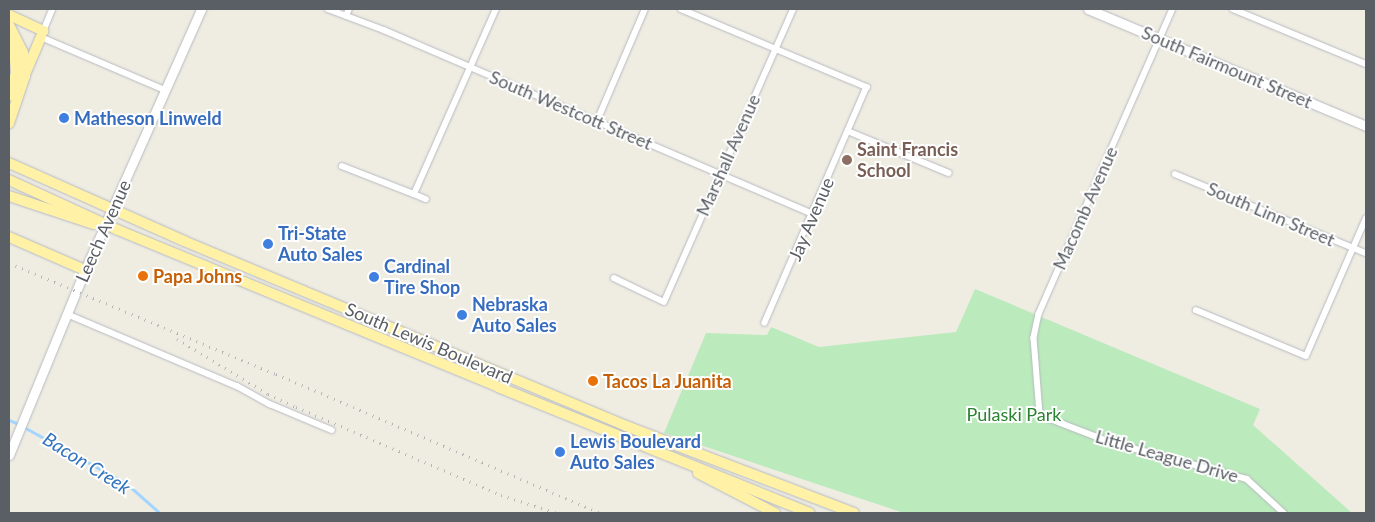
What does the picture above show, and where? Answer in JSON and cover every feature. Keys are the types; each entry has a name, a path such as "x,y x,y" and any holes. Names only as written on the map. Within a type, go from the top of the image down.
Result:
{"main road":[{"path":"9,15 42,34 9,123"},
{"path":"9,25 23,53 25,76"},
{"path":"9,41 15,59 16,72 9,96"},
{"path":"9,156 32,174"},
{"name":"South Lewis Boulevard","path":"9,163 184,241 626,426 854,513"},
{"name":"South Lewis Boulevard","path":"9,180 106,224 643,447 698,466 810,513"},
{"path":"9,196 90,224 106,224"},
{"path":"9,237 85,270"},
{"path":"643,447 775,513"}],"street":[{"path":"53,9 42,34 166,90"},
{"name":"Leech Avenue","path":"9,454 85,270 201,9"},
{"name":"South Westcott Street","path":"328,9 470,67 813,214"},
{"path":"346,16 349,9"},
{"path":"414,194 496,9"},
{"path":"597,121 645,9"},
{"path":"681,9 776,49"},
{"name":"Marshall Avenue","path":"614,278 664,302 793,9"},
{"name":"South Fairmount Street","path":"1088,9 1366,126"},
{"name":"Macomb Avenue","path":"1040,415 1034,338 1039,314 1173,9"},
{"path":"1233,9 1366,64"},
{"name":"Jay Avenue","path":"765,323 867,87 776,49"},
{"path":"848,131 949,173"},
{"path":"342,166 426,198"},
{"name":"South Linn Street","path":"1175,174 1366,254"},
{"path":"1196,310 1306,356 1366,218"},
{"path":"67,314 237,386 270,404 332,430"},
{"name":"Little League Drive","path":"1040,415 1110,442 1248,479 1284,513"}],"green space":[{"name":"Pulaski Park","path":"975,289 1260,409 1253,425 1352,513 904,513 664,433 706,333 767,335 771,327 819,347 956,332"}],"waterway":[{"name":"Bacon Creek","path":"9,420 19,424"},
{"name":"Bacon Creek","path":"24,427 126,483 160,513"}],"railway":[{"path":"9,263 276,374 601,513"},
{"path":"177,339 268,394 296,407 501,495 557,513"}],"place":[{"name":"Matheson Linweld","path":"64,118"},
{"name":"Saint Francis School","path":"847,160"},
{"name":"Tri-State Auto Sales","path":"268,244"},
{"name":"Papa Johns","path":"143,276"},
{"name":"Cardinal Tire Shop","path":"374,277"},
{"name":"Nebraska Auto Sales","path":"462,315"},
{"name":"Tacos La Juanita","path":"593,381"},
{"name":"Lewis Boulevard Auto Sales","path":"560,452"}]}
